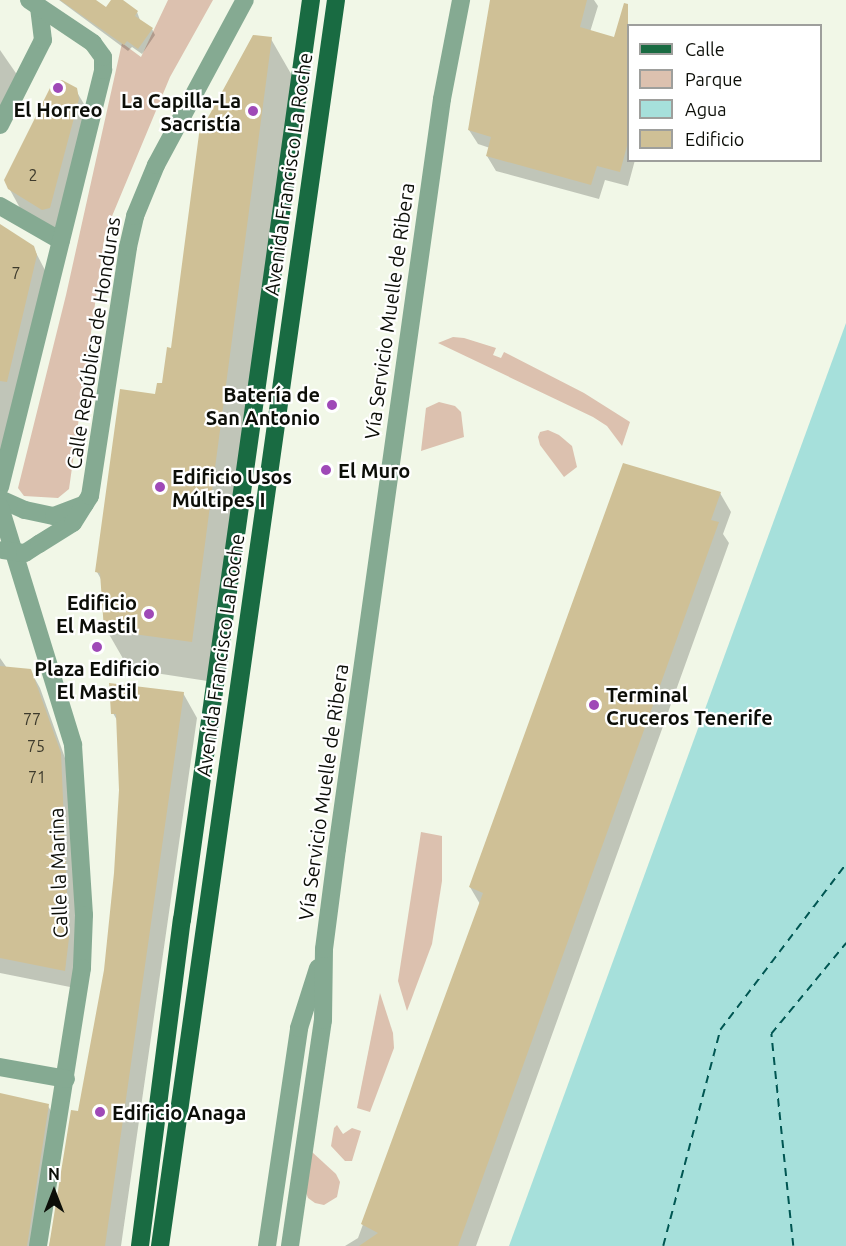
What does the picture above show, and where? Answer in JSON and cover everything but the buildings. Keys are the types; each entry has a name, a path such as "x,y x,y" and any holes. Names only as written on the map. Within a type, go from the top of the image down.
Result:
{"main road":[{"name":"Avenida Francisco La Roche","path":"140,1246 183,908 311,0"},
{"name":"Avenida Francisco La Roche","path":"160,1246 336,0"}],"street":[{"name":"Calle República de Honduras","path":"7,550 25,553 73,523 87,503 95,476 120,294 135,216 156,165 245,0"},
{"name":"Vía Servicio Muelle de Ribera","path":"290,1246 323,1020 324,949 435,146 461,0"},
{"path":"0,487 104,70 103,57 93,43 34,3"},
{"path":"0,124 43,40 34,3"},
{"path":"0,206 61,241"},
{"path":"0,499 25,510 54,516 87,503"},
{"name":"Calle la Marina","path":"0,507 7,550 73,745 76,762 84,945 66,1078 38,1246"},
{"name":"Vía Servicio Muelle de Ribera","path":"267,1246 299,1028 324,949"},
{"path":"0,1067 66,1078"}],"green space":[{"path":"168,0 213,0 170,77 105,233 69,489 58,498 24,496 18,488 66,295 122,43 141,57"},
{"path":"453,337 496,348 493,355 501,358 504,352 584,393 630,422 622,446 607,426 593,417 438,343"},
{"path":"439,402 455,406 461,412 464,437 421,451 426,408"},
{"path":"548,430 559,435 572,446 577,467 564,477 540,445 538,437 540,432"},
{"path":"421,832 442,836 442,881 432,944 407,1011 398,981"},
{"path":"380,993 393,1033 394,1048 370,1112 357,1108"},
{"path":"337,1125 343,1134 352,1128 361,1131 352,1161 345,1161 331,1146 334,1128"},
{"path":"312,1152 336,1174 340,1182 337,1197 324,1205 308,1198 305,1190"}],"water":[{"path":"846,323 846,1246 509,1246"}],"ferry route":[{"path":"663,1246 720,1030 846,864"},
{"path":"793,1246 771,1034 846,943"}],"place":[{"name":"El Horreo","path":"58,88"},
{"name":"La Capilla-La Sacristía","path":"253,111"},
{"name":"Batería de San Antonio","path":"332,405"},
{"name":"El Muro","path":"326,470"},
{"name":"Edificio Usos Múltipes I","path":"160,487"},
{"name":"Edificio El Mastil","path":"149,614"},
{"name":"Plaza Edificio El Mastil","path":"97,647"},
{"name":"Terminal Cruceros Tenerife","path":"594,705"},
{"name":"Edificio Anaga","path":"100,1112"}]}
